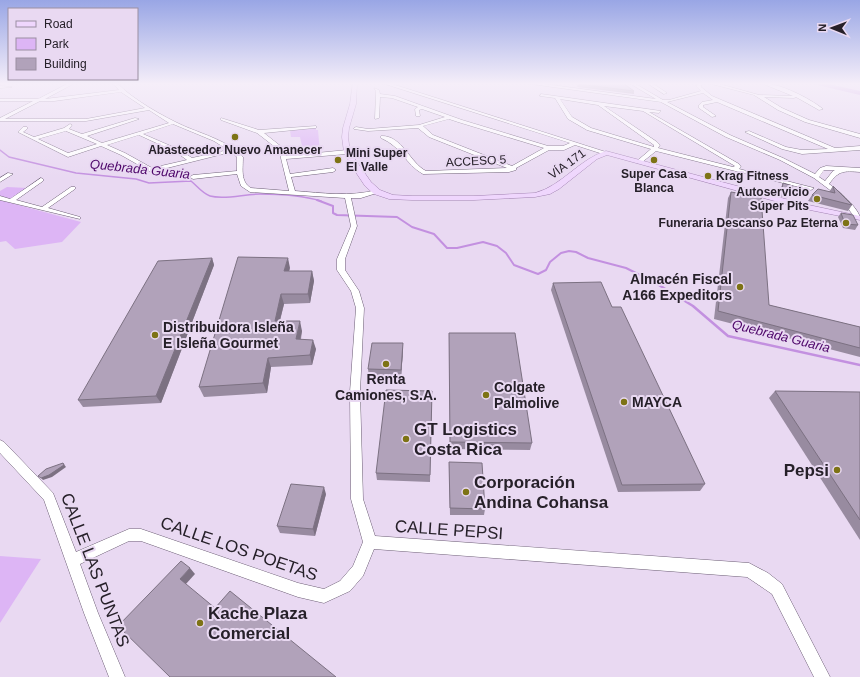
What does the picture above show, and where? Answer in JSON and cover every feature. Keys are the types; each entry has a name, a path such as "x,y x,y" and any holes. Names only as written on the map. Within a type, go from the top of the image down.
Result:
{"main road":[{"path":"350,115 346,128 347,152 364,179 377,192"},
{"name":"VÍA 171","path":"377,192 392,197 412,198 535,195 556,188 595,158 606,153 804,206 859,218"}],"street":[{"path":"0,120 11,115"},
{"path":"0,120 86,120 114,115"},
{"path":"160,115 173,123 221,142 232,150 240,157 241,183 244,187 250,190 348,196 361,196 377,192"},
{"name":"ACCESO 5","path":"444,115 548,148"},
{"path":"485,115 606,153"},
{"path":"568,115 570,118 582,126 652,148 811,188"},
{"path":"614,115 652,140 657,145 636,162"},
{"path":"650,115 738,165 738,167 734,169"},
{"path":"686,115 728,136 803,169 826,184 859,218"},
{"path":"752,115 833,149"},
{"path":"793,115 807,121 860,136"},
{"path":"346,128 368,130 419,126 450,117"},
{"path":"82,136 137,119"},
{"path":"222,119 259,132 281,149 285,158 292,192"},
{"path":"34,138 66,129 75,120"},
{"path":"25,128 20,132 68,155 173,123"},
{"path":"419,126 431,136 514,169"},
{"path":"259,132 314,127"},
{"path":"66,129 142,164 151,170 232,150"},
{"path":"747,132 777,146 792,150 807,152 860,148"},
{"path":"138,133 178,151 191,160"},
{"name":"ACCESO 5","path":"383,137 397,143 416,168 425,173 501,171 514,169 548,148"},
{"path":"548,148 564,148 575,143"},
{"path":"285,158 347,152"},
{"path":"816,177 822,168 860,171"},
{"path":"289,176 333,170"},
{"path":"826,184 837,171 860,171"},
{"path":"193,176 240,172"},
{"path":"0,180 10,174"},
{"path":"11,201 41,180"},
{"path":"43,209 73,188"},
{"path":"348,196 354,226 340,259 341,270 355,291 360,308 356,392 357,499 370,542"},
{"path":"0,198 78,218"},
{"name":"CALLE LAS PUNTAS","path":"0,445 49,497 91,613 117,677"},
{"name":"CALLE LOS POETAS","path":"73,560 129,536 141,535 298,590 324,596 345,586 358,571 370,542"},
{"name":"CALLE PEPSI","path":"370,542 748,570 763,578 777,589 822,677"}],"green space":[{"path":"316,128 316,130 318,130 320,153 304,155 300,137 291,137 290,130"},
{"path":"7,187 28,188 11,199 0,196 0,191"},
{"path":"0,200 81,222 62,242 15,249 6,241 0,242"},
{"path":"0,556 41,559 0,623"}],"building":[{"path":"783,183 793,186 790,192 782,189"},
{"path":"833,186 852,205 812,195 818,189 835,193"},
{"name":"Almacén Fiscal A166 Expeditors","path":"731,192 761,197 769,305 860,327 860,348 718,311"},
{"path":"841,213 853,215 858,225 845,224"},
{"path":"238,257 288,258 284,271 312,271 308,294 281,294 275,321 300,321 296,339 313,340 310,355 268,358 263,383 199,387"},
{"name":"Distribuidora Isleña E Isleña Gourmet","path":"212,258 156,396 78,400 158,261"},
{"name":"MAYCA","path":"601,282 612,307 621,307 705,484 622,485 553,283"},
{"name":"Colgate Palmolive","path":"449,333 515,333 532,443 450,442"},
{"name":"Renta Camiones, S.A.","path":"372,343 403,343 401,370 368,369"},
{"name":"GT Logistics Costa Rica","path":"386,390 432,391 430,475 376,473"},
{"name":"Pepsi","path":"775,391 860,392 860,520"},
{"name":"Corporación Andina Cohansa","path":"449,462 482,463 485,509 450,508"},
{"path":"63,463 64,465 49,475 41,478 38,476 46,469"},
{"path":"291,484 324,487 313,529 277,526"},
{"name":"Kache Plaza Comercial","path":"181,561 190,568 180,579 215,608 230,591 336,677 170,677 118,626"}],"waterway":[{"name":"Quebrada Guaria","path":"0,150 9,157 76,173 136,179 149,183 191,181 205,194 216,197 275,194 298,196 317,200"},
{"name":"Quebrada Guaria","path":"317,200 321,201"},
{"name":"Quebrada Guaria","path":"317,200 333,206 333,213 337,215 397,217 412,227 434,234 447,248 457,248 483,242 497,246 506,253 514,265 538,274 546,270 550,262 561,253 569,251 576,252 588,258 626,268 654,282"},
{"name":"Quebrada Guaria","path":"654,282 693,306 728,336 860,365"}],"place":[{"name":"Abastecedor Nuevo Amanecer","path":"235,137"},
{"name":"Mini Super El Valle","path":"338,160"},
{"name":"Super Casa Blanca","path":"654,160"},
{"name":"Krag Fitness","path":"708,176"},
{"name":"Autoservicio Súper Pits","path":"817,199"},
{"name":"Funeraria Descanso Paz Eterna","path":"846,223"},
{"name":"Almacén Fiscal A166 Expeditors","path":"740,287"},
{"name":"Distribuidora Isleña E Isleña Gourmet","path":"155,335"},
{"name":"Renta Camiones, S.A.","path":"386,364"},
{"name":"Colgate Palmolive","path":"486,395"},
{"name":"MAYCA","path":"624,402"},
{"name":"GT Logistics Costa Rica","path":"406,439"},
{"name":"Pepsi","path":"837,470"},
{"name":"Corporación Andina Cohansa","path":"466,492"},
{"name":"Kache Plaza Comercial","path":"200,623"}]}
